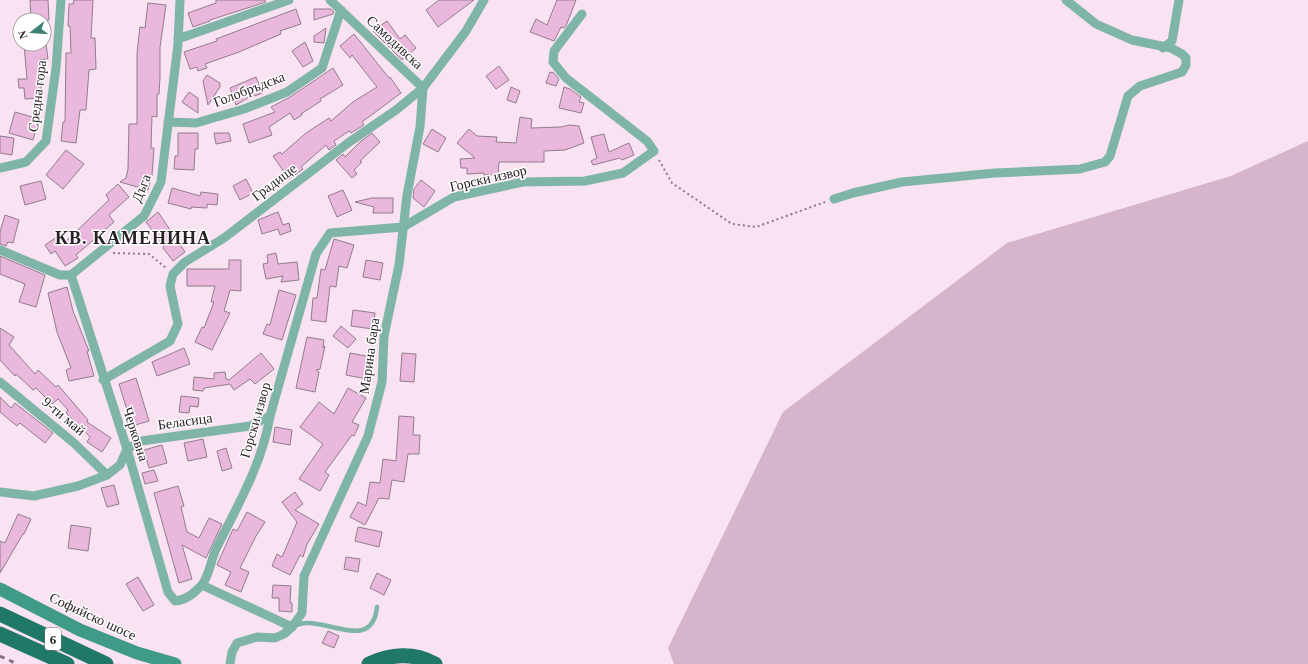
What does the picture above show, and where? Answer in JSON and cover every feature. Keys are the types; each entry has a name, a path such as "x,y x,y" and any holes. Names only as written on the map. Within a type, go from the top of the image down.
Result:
{"highway":[{"name":"6","path":"0,614 106,664"},
{"name":"6","path":"0,634 26,647 67,664"},
{"path":"26,647 55,664"},
{"path":"369,664 392,656 406,656 419,657 435,664"}],"main road":[{"name":"Софийско шосе","path":"0,588 80,630 137,653 175,664"}],"street":[{"name":"Средна гора","path":"0,168 26,162 46,140 56,68 60,0"},
{"name":"Дъга","path":"70,275 144,216 161,182 178,39 180,0"},
{"path":"178,39 289,0"},
{"name":"Самодивска","path":"330,0 423,88"},
{"name":"Градище","path":"173,274 185,262 224,238 348,143 396,110 423,88 466,31 484,0"},
{"path":"834,199 853,193 902,182 995,173 1080,169 1105,162 1110,156 1128,96 1140,86 1182,72 1186,65 1186,58 1171,48 1163,48 1132,40 1096,24 1066,0"},
{"path":"1163,48 1172,41 1179,0"},
{"name":"Голобръдска","path":"168,122 196,123 244,110 288,92 322,68 341,10"},
{"path":"582,14 554,51 553,62 566,78 647,141 654,151"},
{"name":"Марина бара","path":"230,664 232,652 237,643 257,637 275,638 284,634 292,627 302,613 304,576 368,436 382,382 384,336 399,265 403,227 420,127 423,88"},
{"name":"Горски извор","path":"175,600 184,600 202,585 215,551 250,483 267,438 270,416 316,254 330,233 403,227 454,197 523,182 585,181 623,173 654,151"},
{"path":"0,250 60,275 70,275"},
{"path":"103,380 170,341 178,324 170,286 173,274"},
{"name":"Черковна","path":"70,275 103,380 127,449 163,579 168,592 175,600"},
{"name":"9-ти май","path":"0,382 74,443 108,475"},
{"name":"Беласица","path":"127,449 141,441 250,426 270,416"},
{"path":"0,492 34,496 78,486 108,475 120,464 127,449"},
{"path":"202,585 292,627"}],"lane":[{"path":"292,627 301,622 314,623 341,630 352,631 363,629 372,624 376,618 377,607"}],"path":[{"path":"654,151 672,184 732,224 756,227 834,199"},
{"path":"99,253 149,254 173,274"}],"shaded area":[{"path":"1308,141 1308,664 674,664 668,648 783,412 1007,243 1231,176"}],"building":[{"path":"30,0 48,0 49,12 31,12"},
{"path":"74,0 93,0 91,38 95,38 96,69 89,70 86,110 80,110 76,143 61,141 63,122 65,122 66,53 71,53 70,26 68,26 69,4 73,4"},
{"path":"216,0 265,0 266,2 193,27 188,13 216,3"},
{"path":"439,0 474,0 438,27 426,10"},
{"path":"557,0 576,0 566,26 564,28 561,27 554,41 530,32 536,19 547,25"},
{"path":"148,3 166,5 160,47 160,77 159,94 157,94 157,117 152,116 151,148 154,148 152,175 148,190 120,182 126,178 128,169 129,124 137,124 137,53 140,27 145,28"},
{"path":"296,9 301,24 280,31 281,34 239,52 205,64 207,68 198,71 197,67 190,69 184,52 217,41 216,39"},
{"path":"314,9 331,9 334,12 333,14 314,20"},
{"path":"387,21 400,39 405,35 416,48 402,60 373,31"},
{"path":"326,28 324,43 314,42 314,36"},
{"path":"354,34 389,78 390,77 401,93 362,122 364,125 351,133 349,131 334,141 336,145 329,150 326,145 301,167 303,169 289,179 273,156 280,152 282,154 306,133 329,118 331,121 353,102 377,87 352,55 350,58 340,46"},
{"path":"305,42 313,61 303,67 292,51"},
{"path":"25,52 47,52 48,59 40,60 42,98 25,99 24,88 19,88 18,79 27,79"},
{"path":"499,66 509,80 496,89 486,76"},
{"path":"333,68 343,85 320,99 321,101 294,120 290,113 269,127 272,135 249,143 243,124 275,112 271,107 290,97"},
{"path":"550,72 554,73 559,79 556,86 546,83"},
{"path":"207,75 220,83 220,87 208,105 203,81"},
{"path":"256,77 263,93 248,98 236,105 230,88"},
{"path":"511,87 520,91 516,103 507,100"},
{"path":"564,87 570,89 581,97 579,102 584,103 581,113 559,108"},
{"path":"189,92 198,98 198,113 182,102"},
{"path":"15,112 39,119 33,140 9,133"},
{"path":"520,117 532,119 531,128 561,127 569,125 579,126 584,143 565,150 544,151 544,162 499,162 498,175 484,175 484,173 467,174 467,168 461,168 460,159 475,158 457,143 469,129 477,136 497,137 496,142 516,143"},
{"path":"432,129 446,138 438,152 423,144"},
{"path":"178,133 198,133 198,149 195,149 194,170 174,169 175,156 178,156"},
{"path":"214,133 229,133 231,141 216,144"},
{"path":"372,133 380,142 360,161 362,162 354,170 357,174 352,178 336,160 343,154 345,157 360,142"},
{"path":"604,134 609,152 629,143 634,155 622,160 620,158 593,165 591,161 597,158 591,137"},
{"path":"0,136 14,138 12,155 0,153"},
{"path":"66,150 84,164 63,189 46,175"},
{"path":"246,179 253,193 240,200 233,186"},
{"path":"421,180 435,191 424,207 413,198 414,189"},
{"path":"41,181 46,199 25,205 20,186"},
{"path":"118,184 129,197 109,215 114,222 76,255 78,258 65,266 55,251 51,254 45,245 63,233 61,240 63,244 109,200 106,195"},
{"path":"172,188 200,196 201,192 218,194 217,205 207,204 207,208 191,207 191,209 168,203"},
{"path":"343,190 352,210 337,217 328,196"},
{"path":"372,198 393,198 393,213 373,213 374,207 355,202"},
{"path":"158,212 185,252 173,261 146,222"},
{"path":"278,212 283,225 289,223 291,231 280,235 278,229 262,234 258,220"},
{"path":"5,215 19,220 13,243 8,242 6,246 0,244 0,232"},
{"path":"334,239 354,245 347,268 339,266 336,287 330,286 326,322 311,320 313,298 317,298 321,269 325,270"},
{"path":"276,253 278,264 297,262 299,280 281,282 283,276 266,279 263,264 268,263 267,255"},
{"path":"0,256 45,275 36,307 19,302 25,284 0,274"},
{"path":"229,260 241,260 241,291 230,290 224,311 230,313 212,350 195,342 202,327 204,328 214,302 211,302 215,286 187,286 187,269 229,269"},
{"path":"366,260 383,263 380,280 363,277"},
{"path":"67,287 73,311 89,351 87,351 94,376 69,381 66,370 71,368 57,332 48,293"},
{"path":"279,290 296,295 282,340 263,334 267,324 270,325"},
{"path":"353,310 375,313 373,329 351,326"},
{"path":"341,326 356,339 348,348 333,336"},
{"path":"0,328 14,337 9,345 35,374 38,370 56,387 58,385 88,420 87,422 111,438 102,452 87,442 90,437 66,413 68,410 58,399 52,404 36,388 33,390 16,374 15,376 0,360"},
{"path":"307,337 324,340 323,348 325,346 320,369 316,370 319,372 315,392 296,388"},
{"path":"184,348 190,364 157,376 152,362"},
{"path":"261,353 274,369 255,384 250,379 234,390 230,384 204,388 203,391 193,390 194,377 214,379 214,373 225,372 226,379 229,380"},
{"path":"350,353 371,357 367,379 346,375"},
{"path":"402,353 416,354 414,382 400,381"},
{"path":"136,378 149,421 132,426 119,384"},
{"path":"348,388 366,398 352,422 359,425 354,436 352,435 325,472 329,475 320,491 299,479 323,444 300,427 319,402 334,414"},
{"path":"181,396 199,398 198,407 190,406 189,413 179,412"},
{"path":"0,397 11,408 15,403 53,433 45,443 20,423 17,426 0,412"},
{"path":"399,416 414,417 413,435 420,435 419,454 408,454 404,482 392,480 389,499 379,498 365,525 350,517 358,502 366,506 370,482 380,483 383,459 396,461"},
{"path":"275,427 292,430 290,445 273,442"},
{"path":"203,439 207,457 188,461 184,443"},
{"path":"162,445 167,463 149,468 144,450"},
{"path":"226,448 232,468 222,471 217,451"},
{"path":"154,470 158,481 145,484 142,473"},
{"path":"114,485 119,504 107,507 101,488"},
{"path":"178,486 184,506 181,507 187,532 199,538 209,518 222,524 206,558 182,545 192,579 179,583 154,493"},
{"path":"295,492 303,504 295,510 319,524 307,544 303,557 300,555 290,575 272,566 277,554 282,557 297,522 282,502"},
{"path":"247,512 265,522 256,536 240,568 249,572 241,592 225,585 231,572 217,565 233,529 237,531"},
{"path":"18,514 31,519 24,534 0,573 0,541 5,543"},
{"path":"71,525 91,528 88,551 68,548"},
{"path":"358,527 382,532 379,547 355,541"},
{"path":"346,557 360,559 358,572 344,569"},
{"path":"377,573 391,580 384,595 370,588"},
{"path":"138,577 154,605 143,611 126,584"},
{"path":"273,585 291,586 290,603 292,603 292,612 279,611 279,598 272,598"},
{"path":"328,631 339,636 334,648 322,643"}],"railway":[{"path":"0,656 17,664"}],"district":[{"name":"КВ. КАМЕНИНА","path":"133,238"}]}
